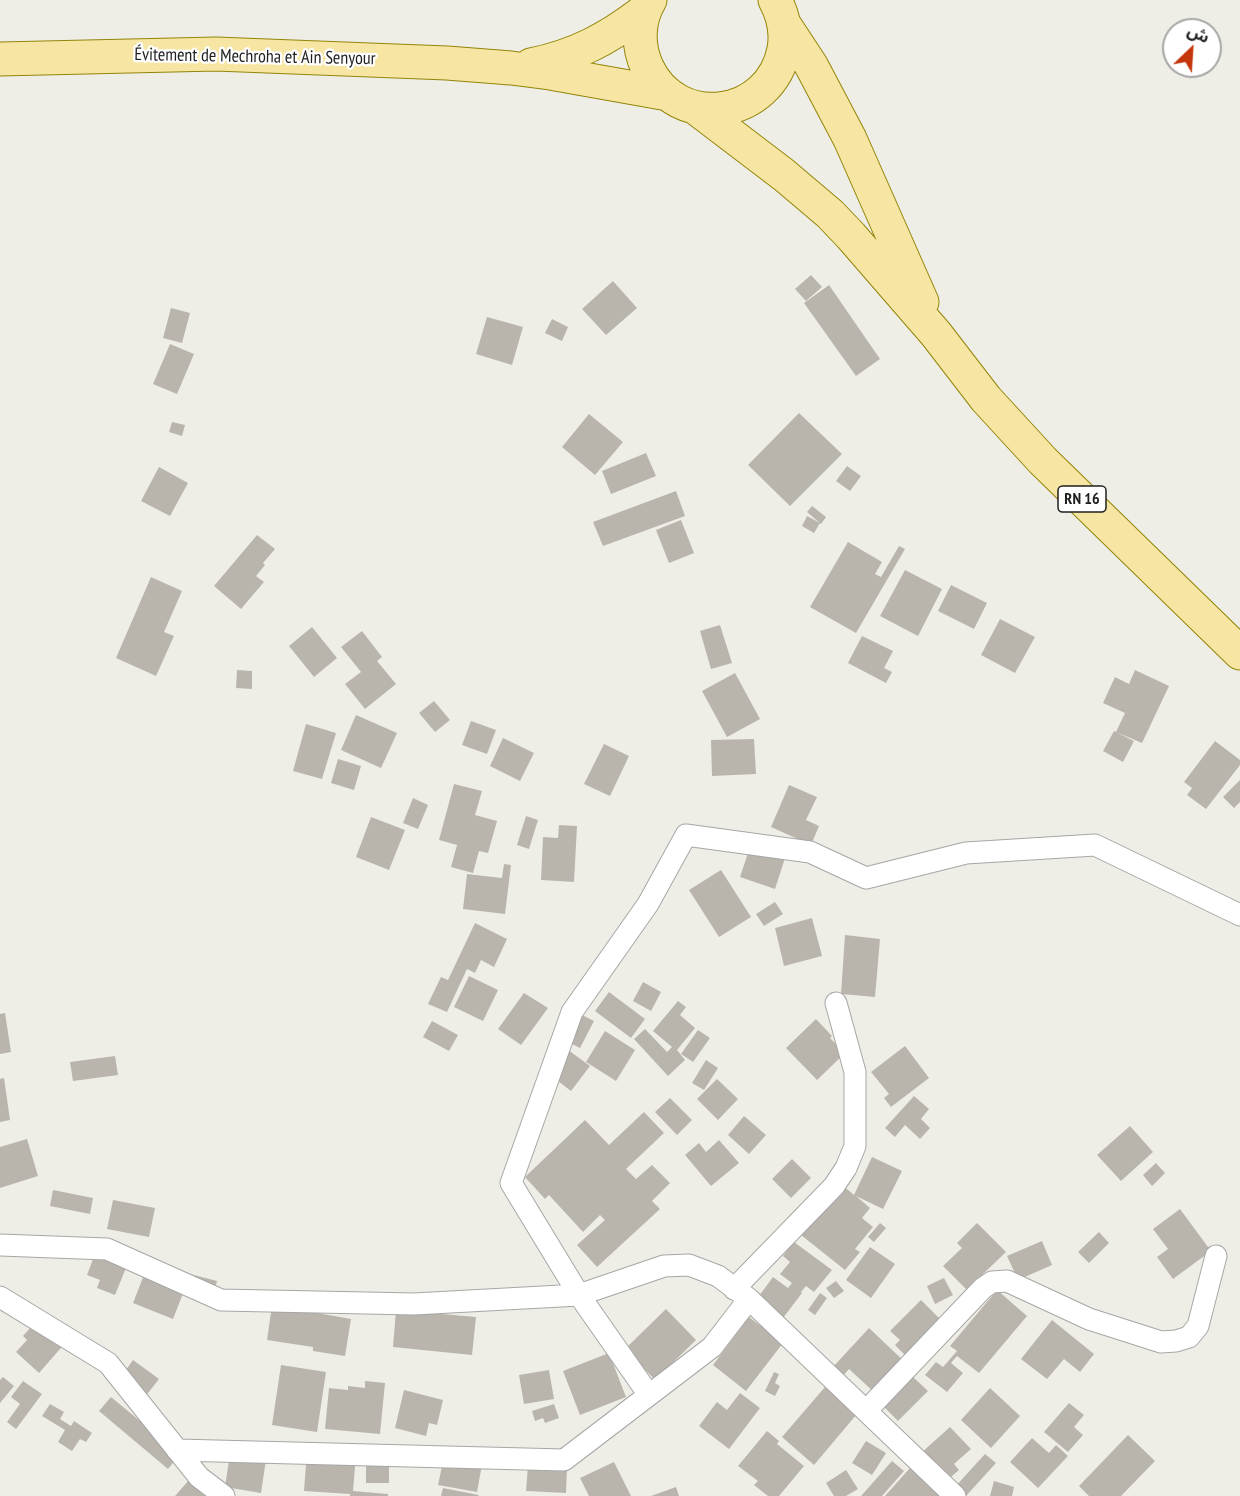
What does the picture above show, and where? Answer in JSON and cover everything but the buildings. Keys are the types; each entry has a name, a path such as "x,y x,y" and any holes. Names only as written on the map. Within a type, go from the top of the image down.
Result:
{"main road":[{"path":"511,68 572,54 610,36 647,5"},
{"path":"647,5 640,34 642,57 652,77 682,101"},
{"path":"511,68 590,79 714,110 732,107 749,100 775,76 786,41 779,12"},
{"name":"RN 16","path":"779,12 811,65 850,139 936,334"},
{"name":"Évitement de Mechroha et Ain Senyour","path":"0,58 242,54 511,68"},
{"name":"RN 16","path":"682,101 784,175 830,214 936,334 986,399 1014,430 1240,653"}],"street":[{"path":"649,1395 579,1295 511,1183 572,1012 648,904 686,835 810,852 866,878 966,853 1095,845 1240,915"},
{"path":"177,1450 564,1460 712,1347 742,1294 834,1186 846,1168 855,1146 855,1072 836,1004"},
{"path":"0,1245 107,1249 221,1300 414,1304 579,1295 664,1266 689,1265 718,1276 742,1294 955,1496"},
{"path":"866,1411 983,1288 992,1282 1007,1281 1089,1319 1161,1341 1176,1341 1189,1337 1198,1326 1216,1256"},
{"path":"0,1297 108,1363 199,1477 224,1496"}]}
